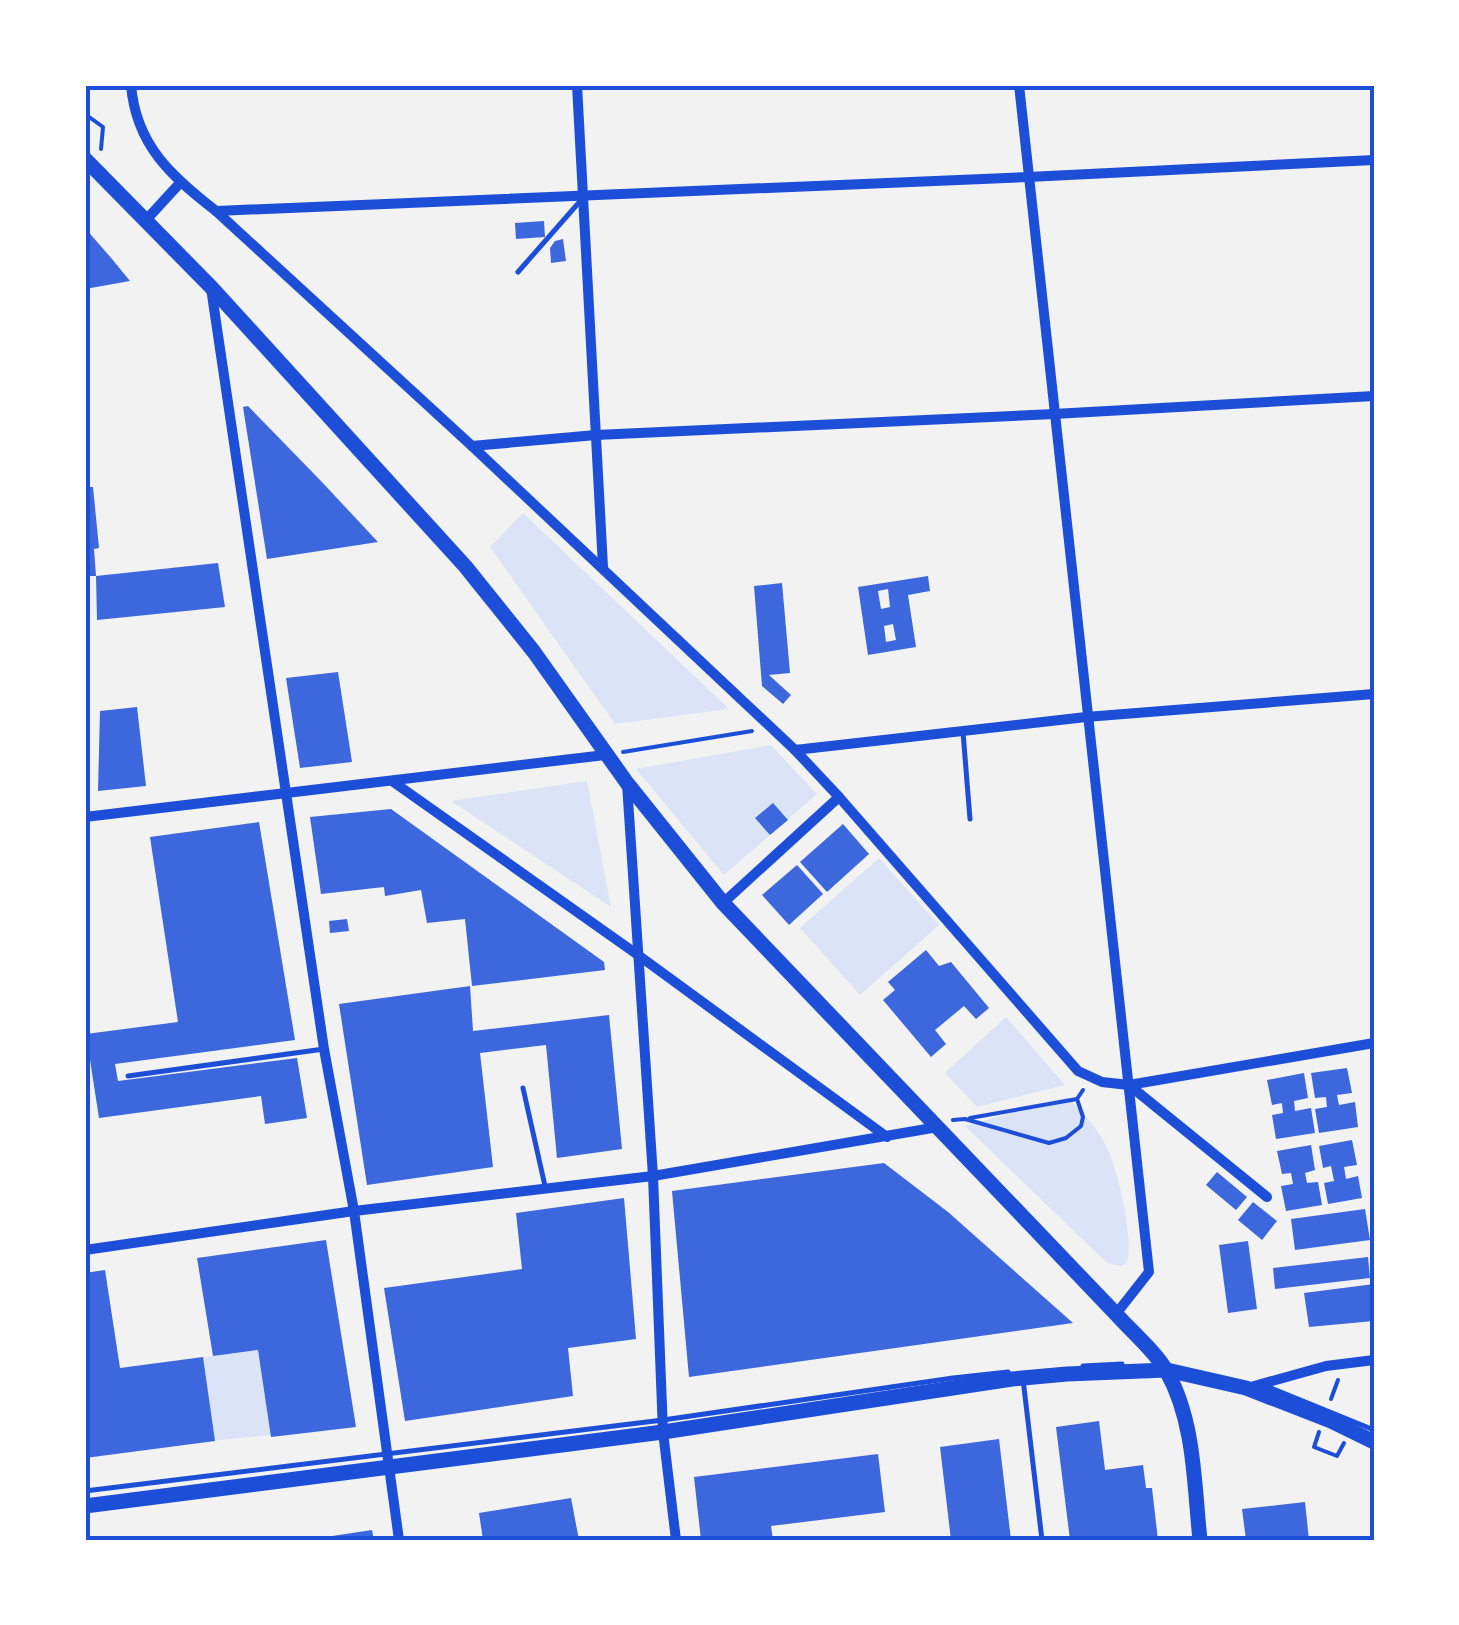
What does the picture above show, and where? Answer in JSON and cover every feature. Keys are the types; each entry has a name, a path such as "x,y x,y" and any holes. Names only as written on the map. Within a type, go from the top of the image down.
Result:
{"main road":[{"path":"85,159 92,174 146,220 211,288 465,566 534,652 627,783 723,903 1164,1367 1188,1433 1200,1540"},
{"path":"85,1506 387,1461 1022,1378 1164,1367 1253,1386 1374,1442"}],"street":[{"path":"131,85 133,106 145,137 180,183 216,211 472,446 795,750 1078,1071 1090,1078 1129,1085 1374,1043"},
{"path":"577,85 603,568"},
{"path":"1019,85 1149,1272 1116,1314"},
{"path":"216,211 1374,160"},
{"path":"146,220 180,183"},
{"path":"211,288 324,1049 354,1211 400,1540"},
{"path":"472,446 596,435 1374,396"},
{"path":"795,750 1086,717 1374,694"},
{"path":"85,817 606,755"},
{"path":"392,781 887,1137"},
{"path":"627,783 663,1426 676,1540"},
{"path":"723,903 840,797"},
{"path":"1129,1085 1267,1198"},
{"path":"85,1250 354,1211 652,1176 887,1137 936,1125"},
{"path":"1253,1386 1326,1366 1374,1360"}],"lane":[{"path":"518,272 585,195"},
{"path":"962,730 970,819"},
{"path":"128,1076 324,1049"},
{"path":"523,1088 546,1189"},
{"path":"663,1426 952,1378 1060,1367 1164,1367"},
{"path":"1022,1378 1042,1540"},
{"path":"1253,1386 1374,1430"},
{"path":"85,1491 387,1461"}],"path":[{"path":"85,114 103,127"},
{"path":"606,755 772,728"},
{"path":"936,1125 1077,1099 1090,1078"},
{"path":"965,1118 1048,1143 1066,1138 1081,1126 1083,1117 1077,1099"},
{"path":"1314,1446 1338,1456"}],"shaded area":[{"path":"523,513 729,709 615,724 490,547"},
{"path":"771,745 817,794 724,875 636,769"},
{"path":"587,781 611,907 451,801"},
{"path":"879,858 939,925 860,995 800,928"},
{"path":"1006,1017 1065,1085 977,1107 945,1073"},
{"path":"1067,1097 1099,1134 1114,1166 1128,1236 1127,1263 1121,1266 1107,1263 965,1126"},
{"path":"258,1350 271,1435 170,1445 156,1364"}],"building":[{"path":"544,221 545,237 516,239 515,223"},
{"path":"85,228 112,259 130,281 85,289"},
{"path":"563,239 566,261 551,263 550,248"},
{"path":"248,406 378,542 267,559 243,407"},
{"path":"85,487 93,487 99,548 94,549 96,576 85,576"},
{"path":"218,563 225,607 97,620 96,576"},
{"path":"928,576 930,591 908,595 916,647 868,655 858,587","holes":["888,589 890,607 881,609 878,591","893,624 896,640 886,642 884,626"]},
{"path":"782,583 790,673 769,675 791,695 783,704 762,686 754,586"},
{"path":"338,672 352,762 300,768 286,678"},
{"path":"137,707 146,786 98,791 100,711"},
{"path":"773,803 788,820 770,835 755,818"},
{"path":"391,809 604,962 605,970 472,986 465,919 427,923 421,890 385,896 384,887 321,894 310,817"},
{"path":"259,822 295,1040 115,1064 118,1081 297,1058 307,1118 265,1124 261,1096 99,1118 86,1034 178,1022 150,837"},
{"path":"843,824 869,854 827,892 800,862"},
{"path":"797,865 823,894 789,925 762,895"},
{"path":"347,919 349,931 330,933 329,921"},
{"path":"926,950 939,966 951,962 989,1008 976,1019 964,1006 935,1030 946,1044 931,1057 883,1000 895,990 888,982"},
{"path":"470,986 473,1031 609,1015 622,1149 557,1158 546,1045 480,1053 493,1167 367,1185 339,1004"},
{"path":"1347,1068 1352,1093 1337,1095 1339,1105 1355,1102 1358,1127 1319,1133 1315,1109 1327,1107 1326,1097 1315,1098 1311,1073"},
{"path":"1304,1073 1308,1098 1294,1101 1295,1111 1311,1108 1315,1133 1276,1139 1272,1115 1283,1113 1282,1103 1272,1105 1267,1080"},
{"path":"1352,1140 1357,1165 1344,1167 1346,1179 1358,1176 1362,1198 1328,1204 1324,1183 1334,1181 1331,1166 1323,1168 1319,1146"},
{"path":"1311,1145 1315,1170 1305,1173 1307,1183 1318,1182 1322,1205 1286,1211 1281,1186 1293,1184 1291,1173 1282,1174 1277,1151"},
{"path":"884,1163 948,1212 1073,1323 689,1377 672,1191"},
{"path":"1217,1172 1247,1197 1236,1210 1206,1185"},
{"path":"624,1198 636,1339 568,1348 573,1396 405,1421 384,1288 522,1269 516,1213"},
{"path":"1253,1202 1277,1221 1262,1240 1238,1220"},
{"path":"1365,1209 1370,1240 1295,1250 1291,1219"},
{"path":"326,1240 356,1427 271,1437 258,1350 213,1356 197,1258"},
{"path":"1248,1241 1257,1309 1228,1313 1219,1245"},
{"path":"1368,1257 1370,1278 1275,1289 1273,1268"},
{"path":"105,1270 120,1368 203,1357 215,1441 85,1458 85,1273"},
{"path":"1374,1284 1374,1321 1309,1327 1304,1293"},
{"path":"1099,1421 1105,1470 1143,1465 1146,1488 1152,1488 1158,1540 1070,1540 1056,1427"},
{"path":"999,1439 1011,1540 951,1540 940,1447"},
{"path":"878,1454 885,1512 771,1526 773,1540 701,1540 694,1477"},
{"path":"571,1498 579,1540 483,1540 479,1513"},
{"path":"1305,1502 1309,1540 1246,1540 1242,1509"},
{"path":"372,1530 374,1540 319,1540 319,1538"}]}
